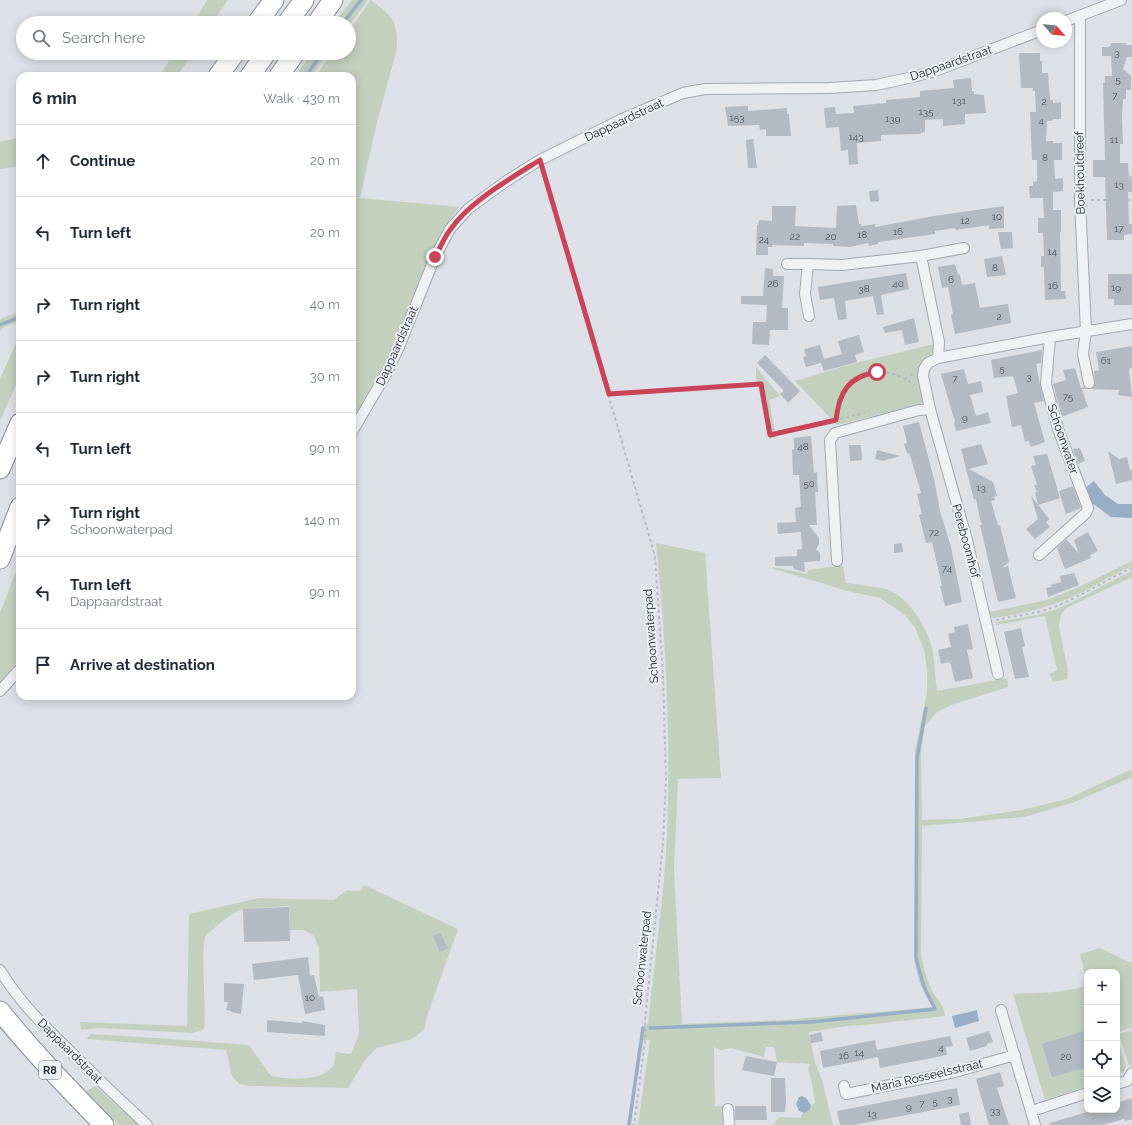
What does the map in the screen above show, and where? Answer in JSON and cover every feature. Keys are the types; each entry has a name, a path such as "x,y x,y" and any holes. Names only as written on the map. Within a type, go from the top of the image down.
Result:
{"highway":[{"path":"262,16 274,0"},
{"path":"293,16 304,0"},
{"path":"322,16 333,0"},
{"path":"221,72 230,60"},
{"path":"253,72 261,60"},
{"path":"282,72 290,60"},
{"path":"0,469 16,432"},
{"path":"0,559 16,517"},
{"name":"R8","path":"0,1011 56,1076 104,1125"}],"street":[{"path":"1072,19 1117,1"},
{"name":"Boekhoutdreef","path":"1080,16 1080,200 1086,331"},
{"name":"Dappaardstraat","path":"356,425 386,374 399,347 435,257 450,229 468,209 505,182 540,160 622,119 683,93 705,89 829,88 876,85 913,78 935,71 1036,32"},
{"path":"788,264 842,265 921,256 964,248"},
{"path":"921,256 939,342 938,358 1050,337 1132,324"},
{"path":"808,264 805,294 809,316"},
{"path":"1086,331 1083,354 1089,383"},
{"name":"Schoonwater","path":"1039,555 1086,513 1088,508 1058,429 1046,384 1050,337"},
{"name":"Pereboomhof","path":"938,358 928,363 924,369 923,376 930,409 967,540 998,674"},
{"path":"837,561 830,440 836,433 919,410 930,409"},
{"path":"0,691 16,673"},
{"name":"Dappaardstraat","path":"0,970 12,989 37,1020 147,1125"},
{"path":"1001,1010 1036,1125"},
{"name":"Maria Rosseelsstraat","path":"844,1086 846,1094 955,1072 1015,1055"},
{"path":"1120,1083 1127,1081 1132,1073"},
{"path":"1032,1111 1084,1094"},
{"path":"728,1109 729,1125"}],"path":[{"name":"Schoonwaterpad","path":"540,160 655,556 663,675 666,779 663,843 645,1020 646,1033 634,1125"},
{"path":"1080,200 1132,200"},
{"path":"836,420 843,393 849,383 856,378 869,373 886,372 895,374 914,384 916,390"},
{"path":"609,394 761,384 770,435 865,412"},
{"path":"987,622 1050,608 1086,592 1108,579 1132,568"}],"green space":[{"path":"207,0 228,0 217,16 197,16"},
{"path":"352,0 368,0 356,16 339,16"},
{"path":"371,0 387,13 394,22 397,35 397,49 377,122 360,198 459,207 440,238 419,282 389,361 356,417 356,72 318,72 327,60 356,60 356,20"},
{"path":"169,60 188,60 180,72 162,72"},
{"path":"307,60 324,60 315,72 298,72"},
{"path":"16,138 16,167 0,169 0,142"},
{"path":"16,313 16,322 0,330 0,320 4,317"},
{"path":"16,343 16,385 0,421 0,379"},
{"path":"934,344 932,353 921,367 918,374 924,400 921,404 837,425 795,381 848,365"},
{"path":"756,367 780,396 769,400 776,437 770,439 756,378"},
{"path":"656,543 705,553 721,778 678,779 674,870 682,1024 784,1020 934,1007 919,982 914,959 915,751 927,693 927,671 924,649 915,628 905,615 880,598 847,591 773,569 773,567 807,574 808,570 843,566 846,583 886,589 894,592 902,598 915,613 926,631 933,653 937,691 1007,678 1008,687 951,705 937,712 925,726 921,752 922,820 960,819 1022,810 1067,799 1132,769 1132,777 1072,803 1024,817 922,826 921,955 929,985 942,1006 945,1016 847,1026 809,1032 815,1062 822,1080 833,1125 773,1125 779,1117 801,1118 802,1113 807,1111 815,1102 808,1070 810,1064 777,1062 774,1047 766,1047 764,1057 732,1048 720,1050 714,1047 715,1106 723,1106 725,1125 638,1125 650,1040 640,1040 642,1026 648,1025 666,860 667,836 667,689"},
{"path":"1132,561 1132,566 1072,597 1039,609 992,618 990,612 1047,600 1081,586"},
{"path":"16,571 16,667 0,685 0,613"},
{"path":"1132,571 1132,577 1066,608 1061,615 1059,626 1068,672 1067,679 1053,682 1050,674 1057,670 1045,616 996,625 996,622 1038,615 1051,611"},
{"path":"364,885 458,929 427,1016 424,1030 412,1039 377,1048 366,1059 348,1088 248,1086 239,1084 232,1076 226,1050 86,1039 91,1034 249,1045 271,1076 303,1078 320,1075 327,1072 334,1064 336,1052 351,1054 359,1033 357,989 320,992 319,948 314,936 304,930 290,930 289,906 243,909 228,917 205,936 203,954 205,1025 203,1030 192,1033 100,1028 81,1030 80,1022 187,1026 189,914 259,898 334,900 347,890 359,891"},
{"path":"1100,948 1129,962 1132,961 1132,1028 1120,1031 1120,969 1084,969 1084,975 1080,954"},
{"path":"1084,983 1084,1087 1045,1100 1013,994 1057,992 1083,987"},
{"path":"1132,1030 1132,1065 1129,1066 1120,1037 1120,1034"},
{"path":"1120,1048 1126,1067 1120,1074"},
{"path":"95,1086 139,1125 118,1125 86,1091"}],"water":[{"path":"1094,481 1105,495 1118,504 1132,504 1132,518 1111,517 1092,503 1085,488"},
{"path":"977,1010 979,1021 955,1028 952,1016"},
{"path":"802,1096 806,1098 811,1105 810,1109 805,1113 799,1111 796,1104 799,1097"}],"building":[{"path":"1110,43 1126,43 1126,45 1132,45 1132,57 1127,57 1123,69 1131,76 1131,90 1126,90 1126,99 1123,99 1123,144 1120,144 1120,163 1128,163 1129,177 1132,176 1132,192 1128,192 1129,224 1132,224 1132,234 1124,235 1124,240 1107,240 1105,177 1093,177 1093,160 1105,160 1103,83 1105,83 1105,76 1112,76 1111,56 1102,56 1102,47 1111,46"},
{"path":"1019,53 1040,53 1042,73 1048,73 1050,100 1053,100 1053,103 1061,102 1061,119 1047,121 1046,141 1062,143 1062,160 1054,160 1055,179 1063,178 1063,191 1053,192 1053,210 1061,210 1061,291 1065,291 1066,299 1045,300 1044,267 1041,267 1041,256 1044,256 1043,233 1038,233 1038,218 1044,218 1043,198 1030,198 1029,186 1033,186 1033,182 1037,181 1037,160 1032,160 1030,112 1036,112 1035,91 1033,91 1033,88 1021,88"},
{"path":"971,78 972,91 974,91 974,94 984,95 986,113 965,114 965,124 943,126 943,119 925,120 925,132 921,134 881,135 881,141 857,143 858,164 849,165 848,150 841,151 839,127 826,128 824,108 835,107 836,114 854,113 853,106 886,103 886,100 920,97 920,91 954,88 953,80"},
{"path":"748,106 748,111 787,108 791,136 766,136 766,129 760,130 759,125 728,126 725,107"},
{"path":"753,139 757,168 748,168 746,140"},
{"path":"878,190 879,201 870,202 869,191"},
{"path":"856,205 859,224 862,226 875,224 875,227 934,216 1004,206 1004,228 989,229 989,225 956,230 955,228 935,231 935,234 878,242 878,244 869,246 868,243 849,247 833,246 833,244 804,243 804,246 772,245 772,247 768,247 768,255 756,255 757,225 759,220 772,221 772,206 796,206 795,226 836,228 837,206"},
{"path":"998,232 1012,232 1013,248 1001,249"},
{"path":"1002,256 1006,275 987,277 984,259"},
{"path":"955,264 958,274 960,275 962,285 975,283 980,308 1008,304 1011,323 955,334 948,287 942,288 938,267"},
{"path":"765,268 773,269 773,276 784,276 782,308 788,308 788,330 770,330 769,345 752,344 753,322 766,322 767,305 741,304 741,296 763,296"},
{"path":"906,273 909,289 881,295 884,314 877,315 873,296 845,301 847,319 838,320 834,298 820,300 818,287"},
{"path":"1108,274 1132,274 1132,305 1114,305 1114,299 1108,299"},
{"path":"914,318 919,342 905,345 902,330 885,333 883,327"},
{"path":"859,335 864,352 855,355 857,362 824,371 821,363 806,367 803,357 806,356 804,349 820,345 824,359 842,354 838,341"},
{"path":"1132,346 1132,368 1129,369 1132,397 1118,395 1119,390 1090,389 1095,385 1094,371 1099,370 1096,352"},
{"path":"1042,350 1041,363 1036,364 1044,401 1034,403 1045,442 1031,447 1029,441 1025,442 1021,425 1012,427 1006,396 1018,393 1013,376 994,378 991,360"},
{"path":"765,355 800,391 788,403 780,394 784,391 757,363"},
{"path":"1075,368 1081,388 1084,387 1088,389 1082,389 1088,407 1062,417 1053,384 1066,380 1063,370"},
{"path":"964,369 968,384 981,381 983,392 970,395 976,416 988,412 991,423 956,431 955,422 941,374"},
{"path":"919,422 934,479 940,511 951,547 962,602 945,606 932,542 926,543 919,515 922,514 917,494 921,493 910,455 909,453 907,454 904,444 907,443 903,426"},
{"path":"811,436 814,473 817,472 818,492 815,492 817,525 809,525 819,538 819,544 816,549 820,553 820,561 804,562 805,572 794,569 793,566 775,566 775,557 797,556 797,550 802,549 801,532 778,534 777,523 796,522 795,508 801,507 799,475 793,475 792,450 794,449 794,438"},
{"path":"981,444 988,464 969,469 993,482 997,496 994,497 995,500 991,501 998,526 1000,525 1009,562 1002,568 1008,566 1016,598 998,602 980,525 982,525 976,499 974,500 961,449"},
{"path":"849,445 861,445 862,460 850,461"},
{"path":"1080,448 1085,461 1078,464 1073,449"},
{"path":"877,450 900,456 883,461 875,459"},
{"path":"1108,451 1119,459 1127,457 1130,470 1132,470 1132,480 1116,484"},
{"path":"1047,454 1060,498 1038,505 1035,492 1037,492 1034,485 1037,485 1031,466 1036,465 1033,456"},
{"path":"1073,486 1081,508 1066,514 1059,491"},
{"path":"1031,496 1049,519 1046,522 1050,527 1035,539 1026,529 1038,519"},
{"path":"1088,532 1098,551 1090,555 1091,558 1065,569 1057,548 1066,539 1079,554 1074,540"},
{"path":"902,543 903,552 894,553 894,544"},
{"path":"1074,573 1079,585 1048,597 1046,588 1052,587 1051,585 1061,582 1060,576"},
{"path":"968,624 973,649 967,650 973,678 955,682 950,662 941,664 938,650 951,647 948,634 955,632 954,627"},
{"path":"1021,628 1025,646 1022,647 1029,677 1015,679 1004,632"},
{"path":"289,907 290,941 244,942 243,909"},
{"path":"440,933 448,948 440,952 433,936"},
{"path":"308,957 310,976 314,975 319,997 323,996 325,1010 305,1014 298,975 254,980 252,964"},
{"path":"224,983 244,984 241,1014 226,1010 228,1002 224,1002"},
{"path":"267,1020 302,1023 302,1021 325,1025 325,1036 267,1032"},
{"path":"989,1031 993,1042 987,1044 987,1046 970,1051 966,1038"},
{"path":"1084,1031 1084,1068 1052,1077 1042,1044"},
{"path":"821,1032 823,1041 811,1043 810,1035"},
{"path":"950,1036 953,1046 946,1047 947,1055 880,1068 878,1057 823,1068 820,1051 875,1040 877,1050"},
{"path":"746,1056 777,1062 774,1076 742,1070"},
{"path":"1000,1072 1004,1086 997,1088 1009,1125 989,1125 976,1079"},
{"path":"771,1078 785,1078 785,1112 771,1112"},
{"path":"957,1088 960,1105 853,1125 840,1125 837,1111"},
{"path":"1132,1098 1132,1119 1125,1121 1124,1119 1103,1125 1050,1125 1050,1123 1084,1113 1120,1113 1120,1102"},
{"path":"735,1106 766,1106 767,1120 735,1120"},
{"path":"969,1112 971,1125 961,1125 959,1114"}],"waterway":[{"path":"348,16 361,0"},
{"path":"309,72 317,60"},
{"path":"0,325 16,319"},
{"path":"650,1028 811,1022 935,1009 924,987 916,958 917,758 926,708"},
{"path":"629,1125 643,1028"}],"route":[{"path":"435,257 450,229 468,209 505,182 540,160 609,394 761,384 770,435 836,420 839,404 849,383 856,378 869,373 877,372"}]}
